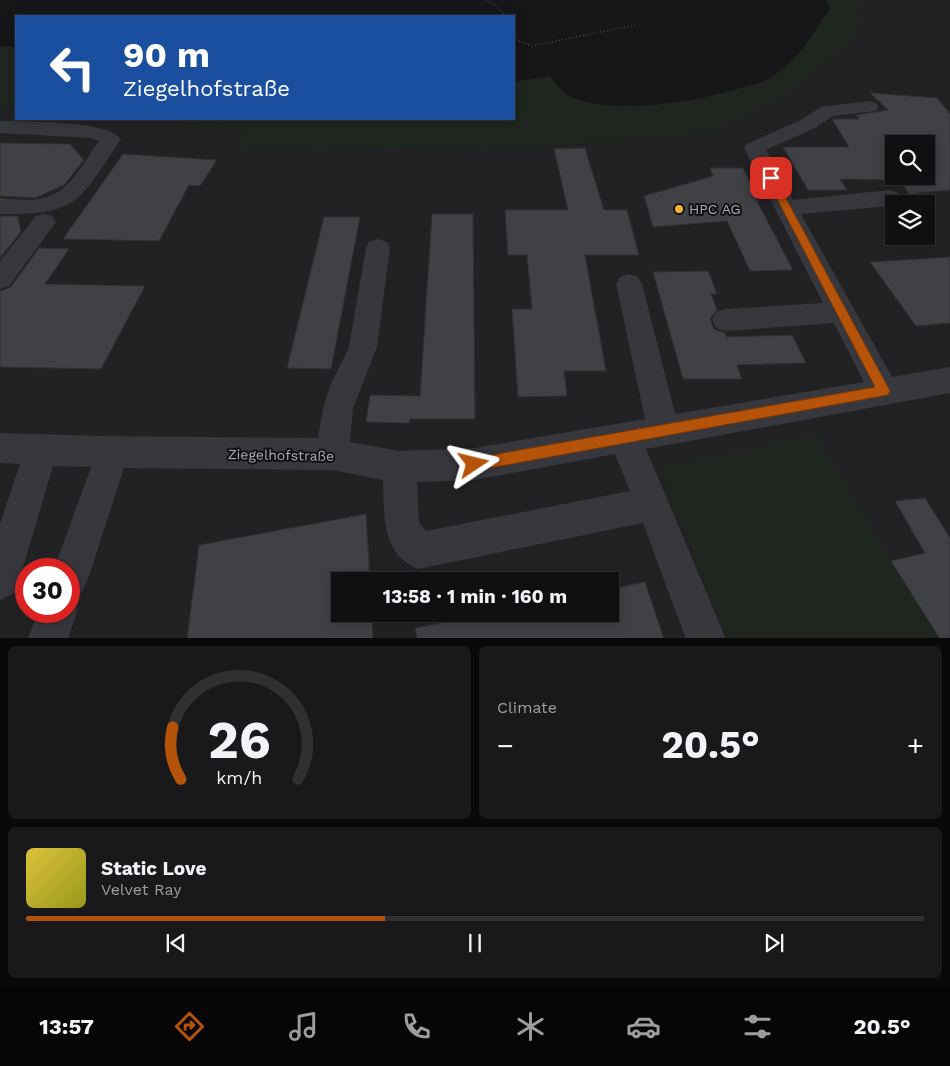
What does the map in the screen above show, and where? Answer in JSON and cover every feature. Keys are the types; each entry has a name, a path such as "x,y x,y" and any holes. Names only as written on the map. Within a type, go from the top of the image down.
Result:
{"street":[{"path":"869,107 828,112 808,124 754,148 884,391"},
{"path":"0,127 96,132 111,139 68,196 55,204 35,207 0,206"},
{"path":"787,208 885,198"},
{"path":"0,279 44,222"},
{"path":"332,454 338,408 344,386 356,367 363,348 378,248"},
{"path":"629,284 663,431"},
{"path":"726,320 842,312"},
{"name":"Ziegelhofstraße","path":"0,448 113,452 332,454 399,467 474,464 884,391 947,385"},
{"path":"625,438 706,638"},
{"path":"0,581 41,450"},
{"path":"76,558 113,452"},
{"path":"399,467 402,528 418,551 653,504"},
{"path":"48,638 54,623"}],"path":[{"path":"486,0 494,4 505,15"},
{"path":"515,33 519,41 532,46 635,25"}],"shaded area":[{"path":"826,0 861,0 859,31 795,90 712,132 659,140 551,146 236,150 242,130 164,120 515,120 515,82 549,76 562,91 571,97 590,103 634,106 683,101 728,92 760,83 772,77 798,54 830,8"},
{"path":"861,0 950,0 950,638 0,638 0,108 15,109 15,120 164,120 243,130 236,150 551,146 659,140 712,132 859,31"},
{"path":"0,46 15,47 15,109 0,108"},
{"path":"815,435 938,638 727,638 659,469"}],"building":[{"path":"870,93 937,98 950,114 950,190 909,194 903,185 935,185 935,135 885,135 885,180 840,179 847,190 808,190 783,147 849,147 832,119 859,119 856,115 888,110"},
{"path":"0,143 70,144 84,160 64,185 35,198 0,196"},
{"path":"585,148 604,210 627,210 639,255 585,255 606,371 564,371 567,396 518,397 512,309 532,309 527,255 508,255 505,210 568,210 554,149"},
{"path":"123,154 217,160 200,186 189,185 159,241 63,239"},
{"path":"710,168 743,168 757,195 754,195 793,270 750,271 727,221 653,227 644,196 713,176"},
{"path":"432,214 473,214 475,419 410,419 409,423 366,422 370,395 420,396"},
{"path":"0,216 18,216 21,232 0,258"},
{"path":"324,217 360,217 331,369 287,368"},
{"path":"39,248 69,249 45,284 145,286 101,369 0,367 0,291 11,287"},
{"path":"950,257 950,323 916,326 870,262"},
{"path":"708,271 717,294 711,294 717,310 710,319 714,329 725,333 727,337 792,335 806,363 737,365 742,379 683,379 653,272"},
{"path":"925,498 950,538 950,638 939,638 891,561 925,553 895,501"},
{"path":"366,514 369,572 331,572 331,622 372,622 373,638 187,638 199,545"},
{"path":"645,582 664,638 417,638 415,628 445,622 619,622 619,587"}],"place":[{"name":"HPC AG","path":"679,209"}],"route":[{"path":"474,464 884,391 771,178"}]}
